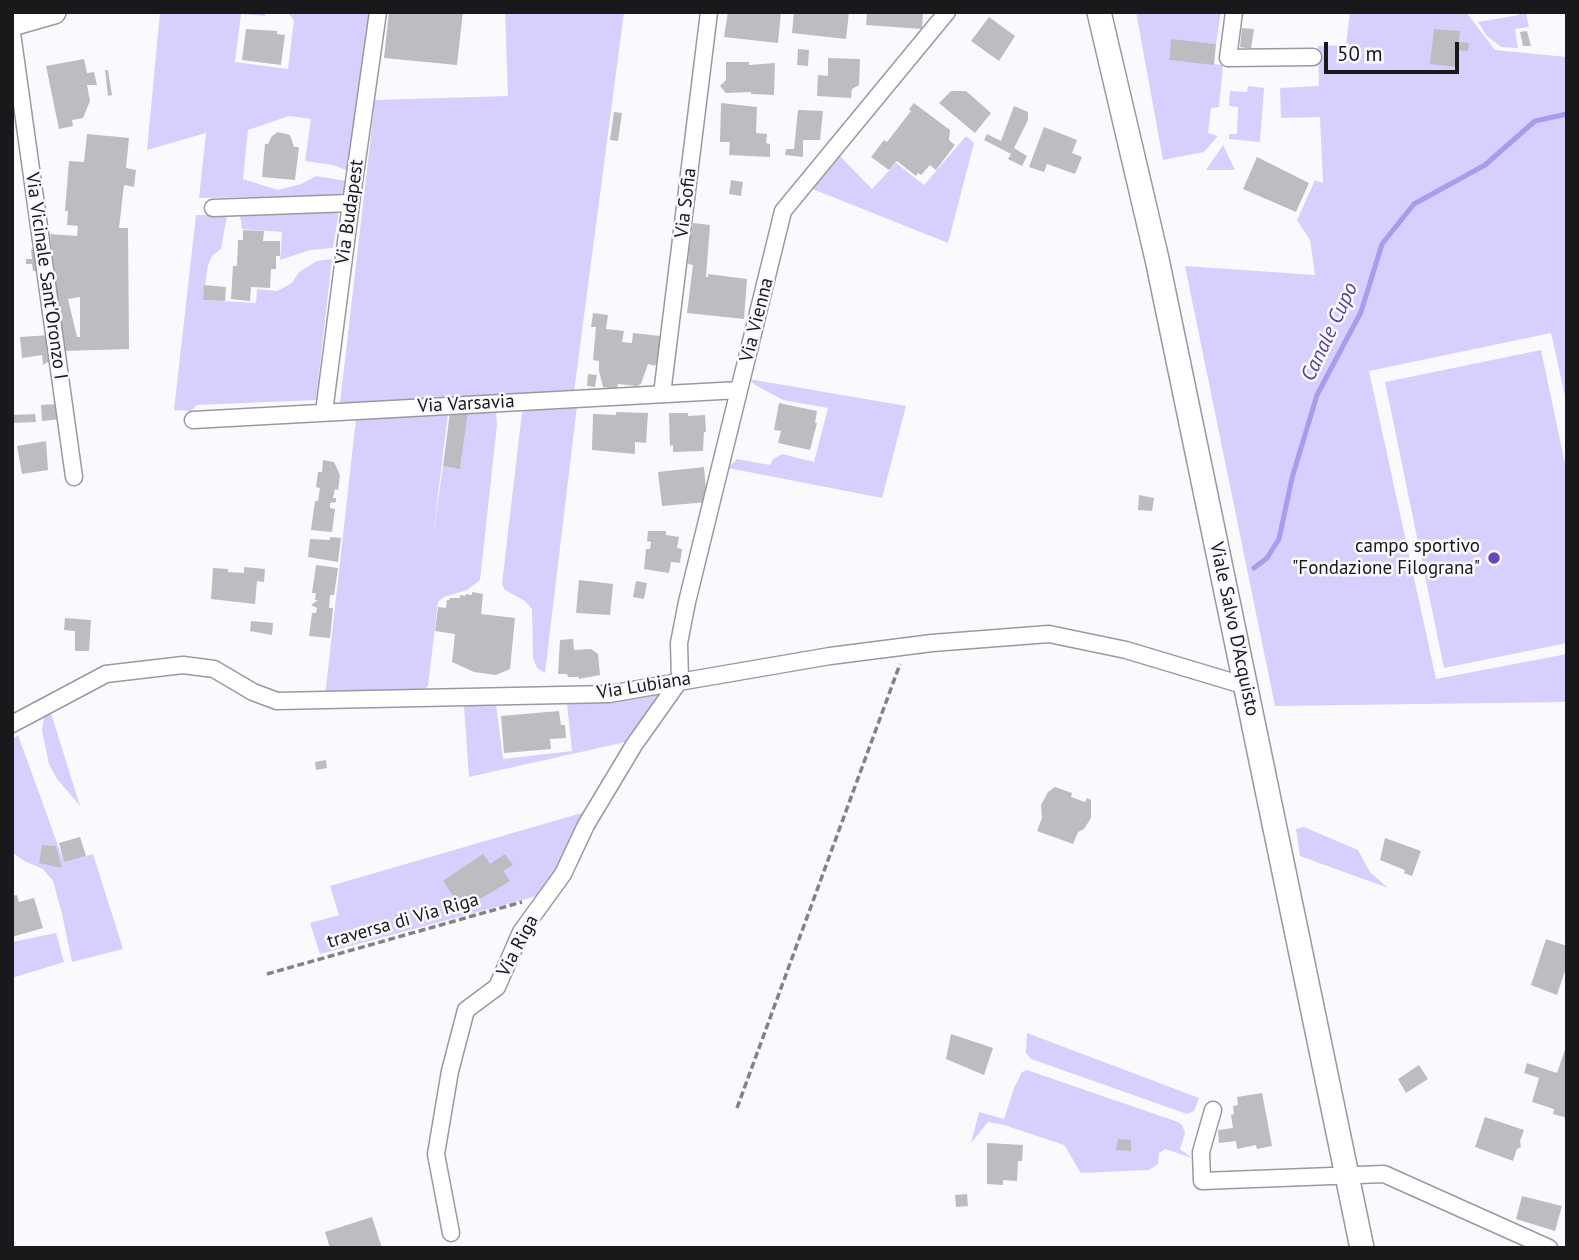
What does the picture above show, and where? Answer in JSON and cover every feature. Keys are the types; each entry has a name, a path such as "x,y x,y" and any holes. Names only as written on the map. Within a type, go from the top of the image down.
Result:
{"street":[{"path":"12,24 54,12"},
{"name":"Via Budapest","path":"324,412 378,12"},
{"name":"Via Sofia","path":"662,394 709,12"},
{"name":"Via Vienna","path":"680,680 680,643 687,602 783,211 947,12"},
{"name":"Viale Salvo D'Acquisto","path":"1099,12 1157,259 1362,1248"},
{"path":"1234,12 1228,58 1313,57"},
{"name":"Via Vicinale Sant'Oronzo I","path":"12,33 74,477"},
{"path":"213,208 351,203"},
{"name":"Via Varsavia","path":"193,420 739,390"},
{"name":"Via Lubiana","path":"12,724 106,674 183,665 214,668 253,692 277,701 609,694 830,656 906,646 1049,634 1126,650 1246,686"},
{"name":"Via Riga","path":"451,1233 436,1154 439,1126 466,1010 496,988 522,932 563,874 586,825 620,768 680,680"},
{"path":"1213,1110 1201,1152 1202,1181 1384,1174 1549,1248"}],"path":[{"path":"737,1108 906,646"},
{"name":"traversa di Via Riga","path":"267,974 548,894"}],"shaded area":[{"path":"160,12 263,12 266,16 241,14 235,62 288,69 294,20 287,12 372,12 349,171 333,165 305,161 311,119 289,116 248,130 243,179 278,190 301,184 316,176 347,181 346,196 199,198 206,133 147,150"},
{"path":"505,12 624,12 574,392 340,403 375,100 508,96"},
{"path":"1136,12 1221,12 1216,44 1171,40 1169,60 1223,65 1219,107 1211,108 1208,133 1218,136 1204,152 1163,160"},
{"path":"1350,12 1466,12 1495,50 1567,57 1567,405 1551,333 1369,371 1436,679 1567,654 1567,702 1275,706 1185,266 1315,275 1310,240 1297,220 1315,180 1323,183 1320,117 1281,118 1280,88 1319,86 1318,46 1346,45"},
{"path":"1519,12 1526,12 1529,27 1515,29 1518,48 1501,47 1486,35 1478,22 1519,15"},
{"path":"1248,86 1264,88 1260,142 1229,139 1229,134 1237,134 1238,107 1229,106 1230,91 1247,92"},
{"path":"966,136 974,143 948,243 810,188 839,155 872,189 896,163 924,185"},
{"path":"1223,145 1235,170 1206,170"},
{"path":"339,211 333,248 310,250 280,260 282,232 242,229 240,214"},
{"path":"196,215 227,215 221,249 212,256 208,265 203,300 256,303 257,289 277,291 292,283 299,272 317,261 332,259 316,400 197,405 191,411 174,410"},
{"name":"campo sportivo \"Fondazione Filograna\"","path":"1541,350 1567,473 1567,643 1444,668 1385,382"},
{"path":"749,379 906,406 882,498 728,468 737,459 770,465 773,459 782,454 814,462 828,408 783,400"},
{"path":"577,406 545,673 537,668 533,658 532,609 525,601 505,590 502,584 522,412 526,409"},
{"path":"496,410 497,425 480,580 467,590 444,597 438,602 428,686 421,692 325,696 356,419 448,413 433,536 443,466 460,468 468,412"},
{"path":"665,692 630,741 469,777 464,706 496,705 503,759 572,751 567,704 621,701"},
{"path":"51,713 80,806 57,779 49,764 42,731 44,717"},
{"path":"18,735 64,862 93,854 123,949 72,962 53,881 43,869 24,861 12,852 12,740"},
{"path":"585,812 560,870 541,895 320,954 310,923 339,915 330,886"},
{"path":"1304,827 1358,850 1370,872 1388,888 1300,856 1296,829"},
{"path":"56,933 64,962 12,978 12,942"},
{"path":"1027,1033 1199,1098 1194,1111 1187,1114 1031,1059 1026,1053"},
{"path":"1027,1070 1178,1122 1185,1133 1180,1149 1192,1158 1165,1149 1159,1153 1158,1164 1149,1170 1081,1173 1064,1145 1004,1125 988,1122 971,1143 979,1112 1004,1119 1014,1088 1022,1072"}],"building":[{"path":"389,12 463,12 457,65 384,58"},
{"path":"728,12 781,12 778,43 724,37"},
{"path":"794,12 849,12 846,39 792,33"},
{"path":"867,12 923,12 922,29 866,25"},
{"path":"989,17 1015,36 999,61 971,41"},
{"path":"1242,28 1254,29 1251,49 1240,47"},
{"path":"246,29 277,31 277,34 285,35 281,65 242,60"},
{"path":"1434,29 1460,31 1459,42 1469,43 1468,51 1458,50 1456,67 1430,64"},
{"path":"1527,31 1531,46 1523,46 1520,32"},
{"path":"1171,39 1216,44 1214,65 1169,60"},
{"path":"798,49 809,50 808,66 797,65"},
{"path":"828,58 860,59 859,85 852,89 851,98 817,96 818,75 828,76"},
{"path":"84,59 87,73 94,72 97,85 87,85 90,101 83,118 72,120 73,126 59,129 46,66"},
{"path":"726,62 749,62 749,65 775,63 774,95 726,93 720,86 726,80"},
{"path":"105,70 108,70 112,95 108,96"},
{"path":"951,91 966,91 991,113 975,133 939,103"},
{"path":"721,103 757,107 756,133 767,134 766,143 770,144 770,157 729,155 730,142 720,142"},
{"path":"914,103 950,130 949,140 955,145 936,170 930,165 921,175 918,173 916,176 897,161 889,170 871,157 884,140 887,142"},
{"path":"1014,106 1028,112 1028,120 1014,148 1027,156 1022,166 1008,159 1011,154 984,140 987,134 1001,141"},
{"path":"798,110 823,111 820,140 803,140 803,157 785,155 786,149 794,149"},
{"path":"614,112 622,113 618,141 610,140"},
{"path":"1044,127 1077,140 1072,153 1082,157 1075,174 1047,164 1044,172 1029,167"},
{"path":"278,132 290,135 294,147 299,147 295,180 262,177 265,144"},
{"path":"87,134 129,138 126,168 136,170 134,187 124,185 119,228 128,228 129,349 64,351 50,234 77,236 78,226 67,225 68,211 65,211 69,161 84,162","holes":["80,297 80,337 77,337 68,299"]},
{"path":"1257,157 1309,183 1296,212 1243,189"},
{"path":"731,180 743,182 741,196 729,194"},
{"path":"693,223 710,225 706,277 708,274 747,279 744,319 687,313 693,265 688,264"},
{"path":"243,230 264,231 263,241 280,241 280,256 276,256 276,269 271,269 270,288 251,287 250,301 231,299 233,266 237,266 238,240 243,240"},
{"path":"40,248 42,270 33,271 32,264 26,264 26,259 32,259 31,249"},
{"path":"204,285 226,287 225,301 203,300"},
{"path":"593,313 608,315 606,329 624,331 622,342 632,343 633,333 660,336 658,359 655,366 648,364 641,384 618,384 617,389 603,387 599,361 593,360 596,327 591,327"},
{"path":"51,335 53,359 43,365 42,355 22,358 20,337"},
{"path":"588,374 597,375 595,387 587,386"},
{"path":"779,403 817,411 817,423 810,450 778,443 781,431 774,430"},
{"path":"59,404 61,419 42,421 41,405"},
{"path":"450,412 468,412 460,469 443,466"},
{"path":"616,412 648,413 646,443 635,442 635,454 592,450 593,414 616,415"},
{"path":"669,413 705,415 703,451 673,452 673,445 670,446"},
{"path":"35,414 36,422 12,423 12,415"},
{"path":"46,441 48,470 22,474 17,446"},
{"path":"323,460 334,462 340,475 338,490 335,489 333,498 336,498 336,502 330,503 330,508 335,509 332,532 311,530 315,501 318,501 320,488 316,487 318,472 322,472"},
{"path":"704,467 707,502 662,506 658,472"},
{"path":"1139,495 1154,498 1152,511 1138,510"},
{"path":"648,531 666,531 666,535 679,537 677,548 682,549 680,563 671,562 669,573 644,569 646,549 650,549 651,542 647,541"},
{"path":"330,537 341,538 338,562 308,557 310,539 330,540"},
{"path":"316,565 338,568 334,595 330,595 329,608 333,608 330,638 309,636 312,613 316,613 317,608 311,605 318,600 315,600 316,593 312,593"},
{"path":"244,567 265,569 264,582 257,581 255,604 211,599 213,568 244,573"},
{"path":"579,580 613,584 610,615 576,613"},
{"path":"636,581 647,583 644,599 633,597"},
{"path":"472,592 483,594 481,614 515,618 510,669 496,675 474,672 452,662 455,634 435,631 438,607 446,608 450,598 472,595"},
{"path":"65,618 91,620 89,651 75,651 75,631 64,630"},
{"path":"251,621 273,623 272,635 250,631"},
{"path":"573,639 574,650 591,649 598,654 600,675 579,679 558,674 560,640"},
{"path":"559,711 561,725 565,725 566,738 550,739 551,749 504,753 501,716"},
{"path":"326,760 327,768 316,770 315,762"},
{"path":"1055,787 1072,793 1071,797 1085,802 1087,798 1091,800 1091,818 1084,829 1078,832 1073,844 1037,831 1042,818 1041,805 1048,792"},
{"path":"80,837 86,856 64,862 59,843"},
{"path":"1385,838 1421,851 1412,876 1404,873 1405,870 1380,860"},
{"path":"42,845 56,846 62,868 39,863"},
{"path":"483,854 490,864 505,854 513,865 503,871 510,881 480,899 476,894 460,906 443,881"},
{"path":"17,895 19,902 34,898 43,928 12,937 12,896"},
{"path":"405,912 409,928 399,930 395,915"},
{"path":"1546,939 1567,946 1567,965 1557,995 1531,985"},
{"path":"951,1034 993,1048 984,1075 946,1059"},
{"path":"1567,1044 1567,1118 1553,1114 1554,1109 1532,1102 1539,1078 1524,1073 1527,1063 1557,1073"},
{"path":"1419,1065 1428,1079 1406,1093 1398,1079"},
{"path":"1262,1093 1272,1146 1257,1149 1256,1145 1237,1149 1236,1141 1219,1143 1218,1130 1233,1128 1231,1115 1234,1114 1233,1106 1238,1105 1237,1097"},
{"path":"1485,1117 1524,1130 1521,1147 1517,1149 1513,1161 1475,1147"},
{"path":"1118,1139 1131,1140 1131,1151 1116,1150"},
{"path":"987,1143 1023,1145 1022,1161 1018,1161 1017,1181 1003,1180 1003,1185 987,1184"},
{"path":"967,1194 968,1206 956,1207 955,1195"},
{"path":"1522,1196 1562,1206 1555,1231 1516,1219"},
{"path":"372,1217 382,1248 330,1248 325,1232"}],"waterway":[{"name":"Canale Cupo","path":"1254,568 1267,558 1279,539 1292,478 1317,395 1361,312 1382,244 1414,204 1485,165 1535,121 1567,114"}],"place":[{"name":"campo sportivo \"Fondazione Filograna\"","path":"1494,558"}]}
